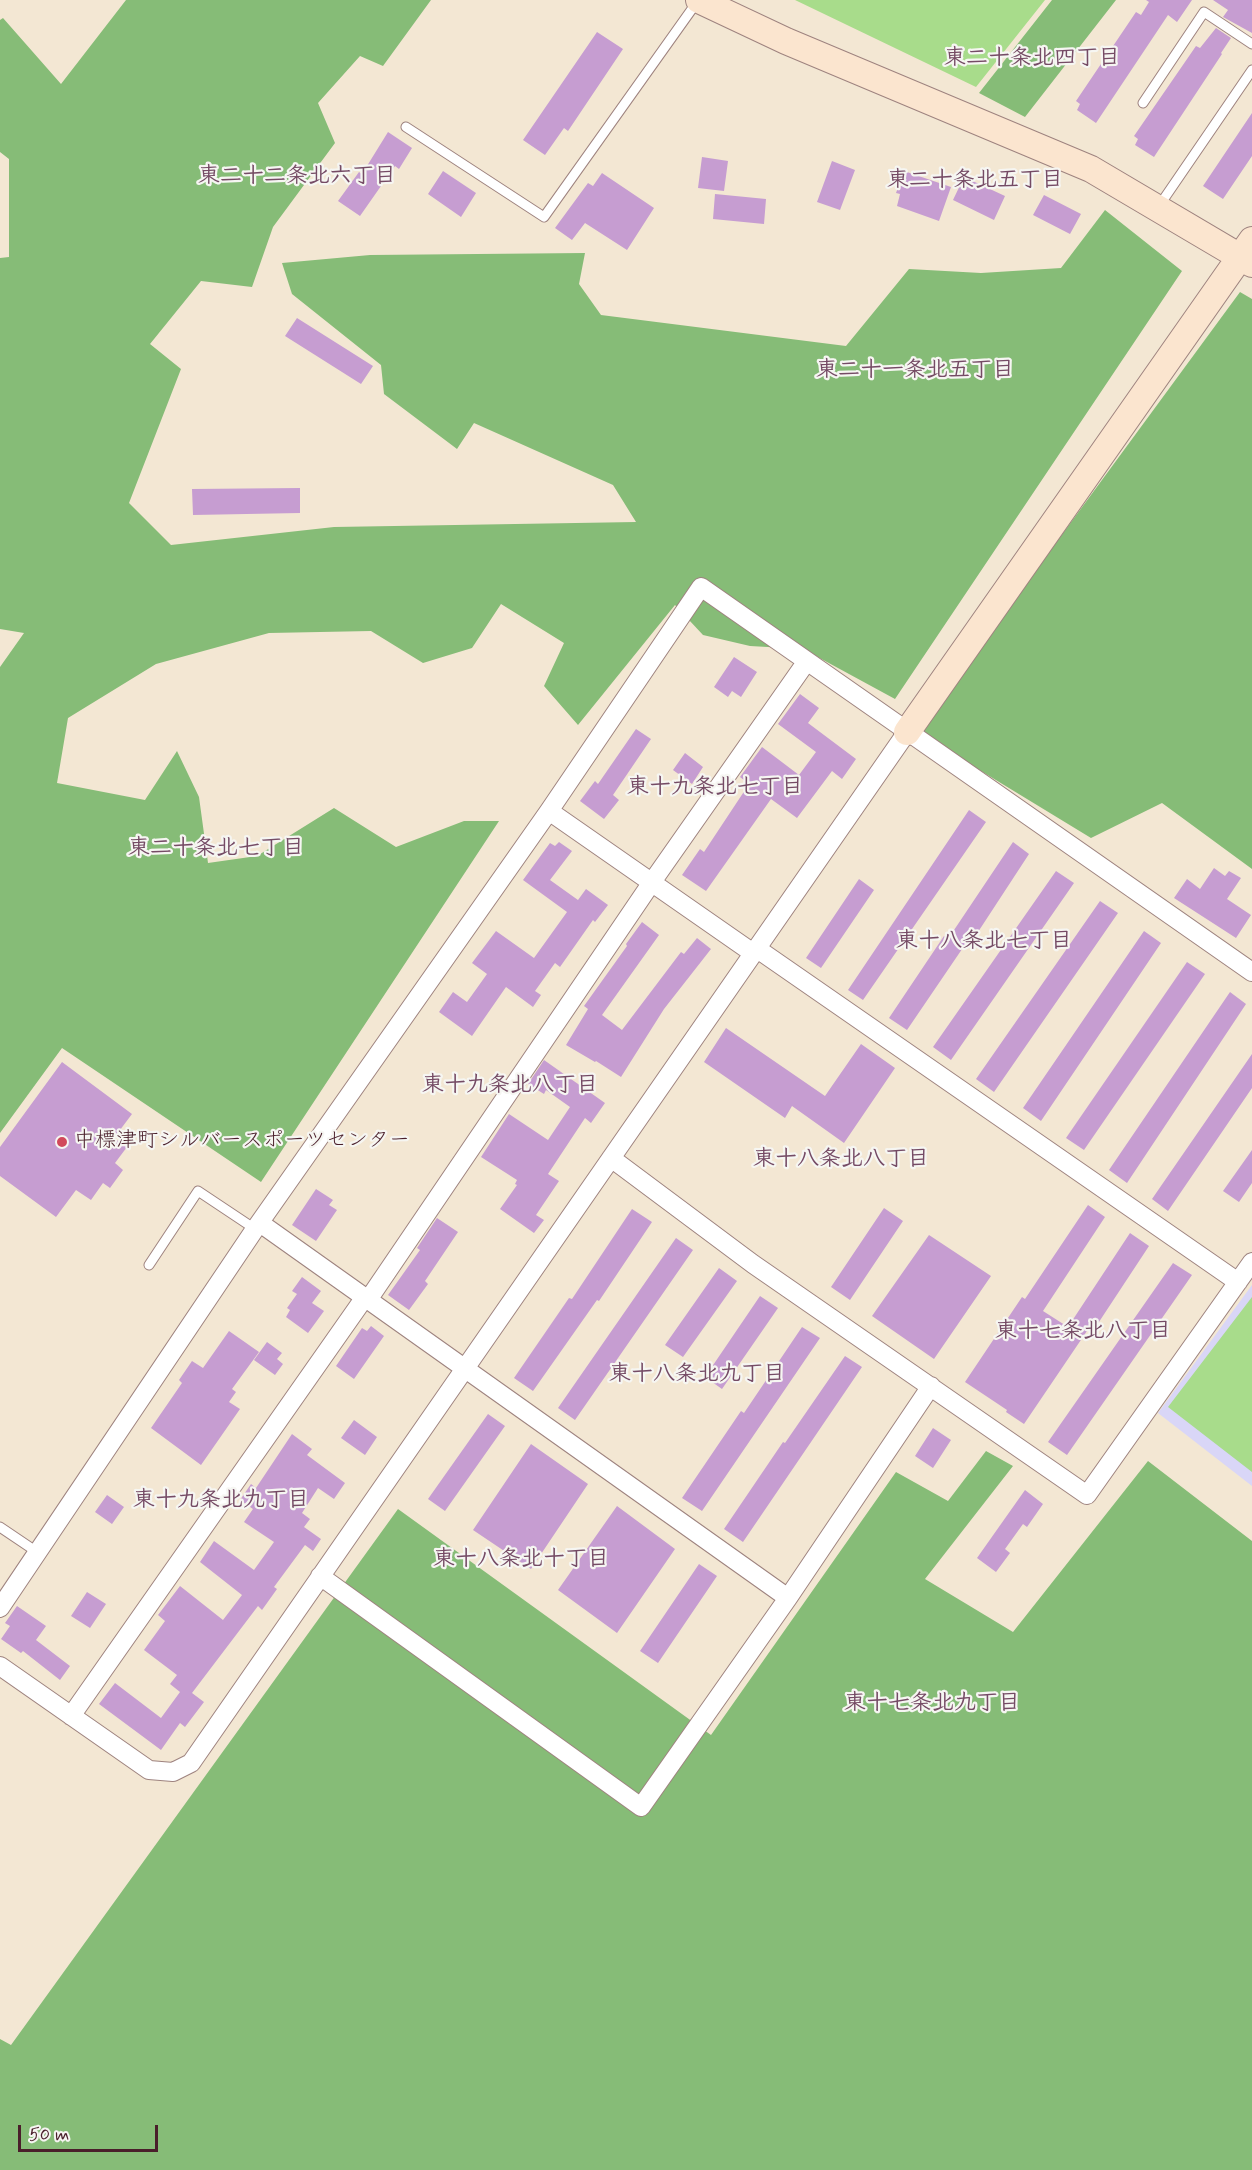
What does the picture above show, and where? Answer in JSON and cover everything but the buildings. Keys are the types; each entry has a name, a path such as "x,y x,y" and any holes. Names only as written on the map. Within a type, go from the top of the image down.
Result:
{"street":[{"path":"0,1666 148,1770 173,1772 191,1763 754,950 1248,254 1157,208 1091,168 797,46 699,0"},
{"path":"0,1608 258,1226 549,811 701,587 1252,972"},
{"path":"71,1716 367,1299 652,882 807,661"},
{"path":"549,811 1238,1282"},
{"path":"610,1158 753,1263 1087,1496 1252,1262"},
{"path":"258,1226 367,1299 788,1598"},
{"path":"320,1576 640,1807 788,1598 931,1386"}],"lane":[{"path":"406,127 544,217 699,0"},
{"path":"1143,103 1204,12 1252,45"},
{"path":"1157,208 1252,70"},
{"path":"149,1265 198,1191 258,1226"},
{"path":"0,1527 37,1552"}],"shaded area":[{"path":"1252,1285 1252,1486 1158,1413"}],"green space":[{"path":"126,0 431,0 383,66 360,56 318,103 335,143 273,227 252,287 201,281 150,344 181,369 129,503 171,545 334,527 636,522 613,485 474,423 457,449 384,394 381,365 292,294 282,263 370,255 585,253 579,284 601,315 846,346 909,269 981,273 1061,268 1105,210 1182,271 895,699 803,649 750,646 703,635 675,605 578,725 544,686 564,643 501,604 472,648 423,663 371,631 269,633 156,664 68,718 57,783 145,800 177,751 199,797 208,863 257,856 334,808 396,847 464,821 499,821 261,1182 62,1048 0,1133 0,667 24,633 0,629 0,258 9,257 9,159 0,152 0,20 3,18 61,84"},
{"path":"795,0 1045,0 976,87"},
{"path":"1052,0 1116,0 1025,117 979,93"},
{"path":"1240,292 1252,299 1252,869 1162,803 1091,838 917,732"},
{"path":"1252,1297 1252,1472 1168,1407"},
{"path":"986,1451 1013,1466 925,1579 1013,1632 1148,1461 1252,1541 1252,2170 0,2170 0,2039 11,2045 398,1509 711,1735 896,1472 948,1501"}],"place":[{"name":"中標津町シルバースポーツセンター","path":"62,1142"}],"district":[{"name":"東二十条北四丁目","path":"1032,59"},
{"name":"東二十二条北六丁目","path":"297,177"},
{"name":"東二十条北五丁目","path":"975,181"},
{"name":"東二十一条北五丁目","path":"915,371"},
{"name":"東十九条北七丁目","path":"715,788"},
{"name":"東二十条北七丁目","path":"216,849"},
{"name":"東十八条北七丁目","path":"984,942"},
{"name":"東十九条北八丁目","path":"510,1086"},
{"name":"東十八条北八丁目","path":"841,1160"},
{"name":"東十七条北八丁目","path":"1083,1332"},
{"name":"東十八条北九丁目","path":"697,1375"},
{"name":"東十九条北九丁目","path":"221,1501"},
{"name":"東十八条北十丁目","path":"521,1560"},
{"name":"東十七条北九丁目","path":"932,1704"}]}
